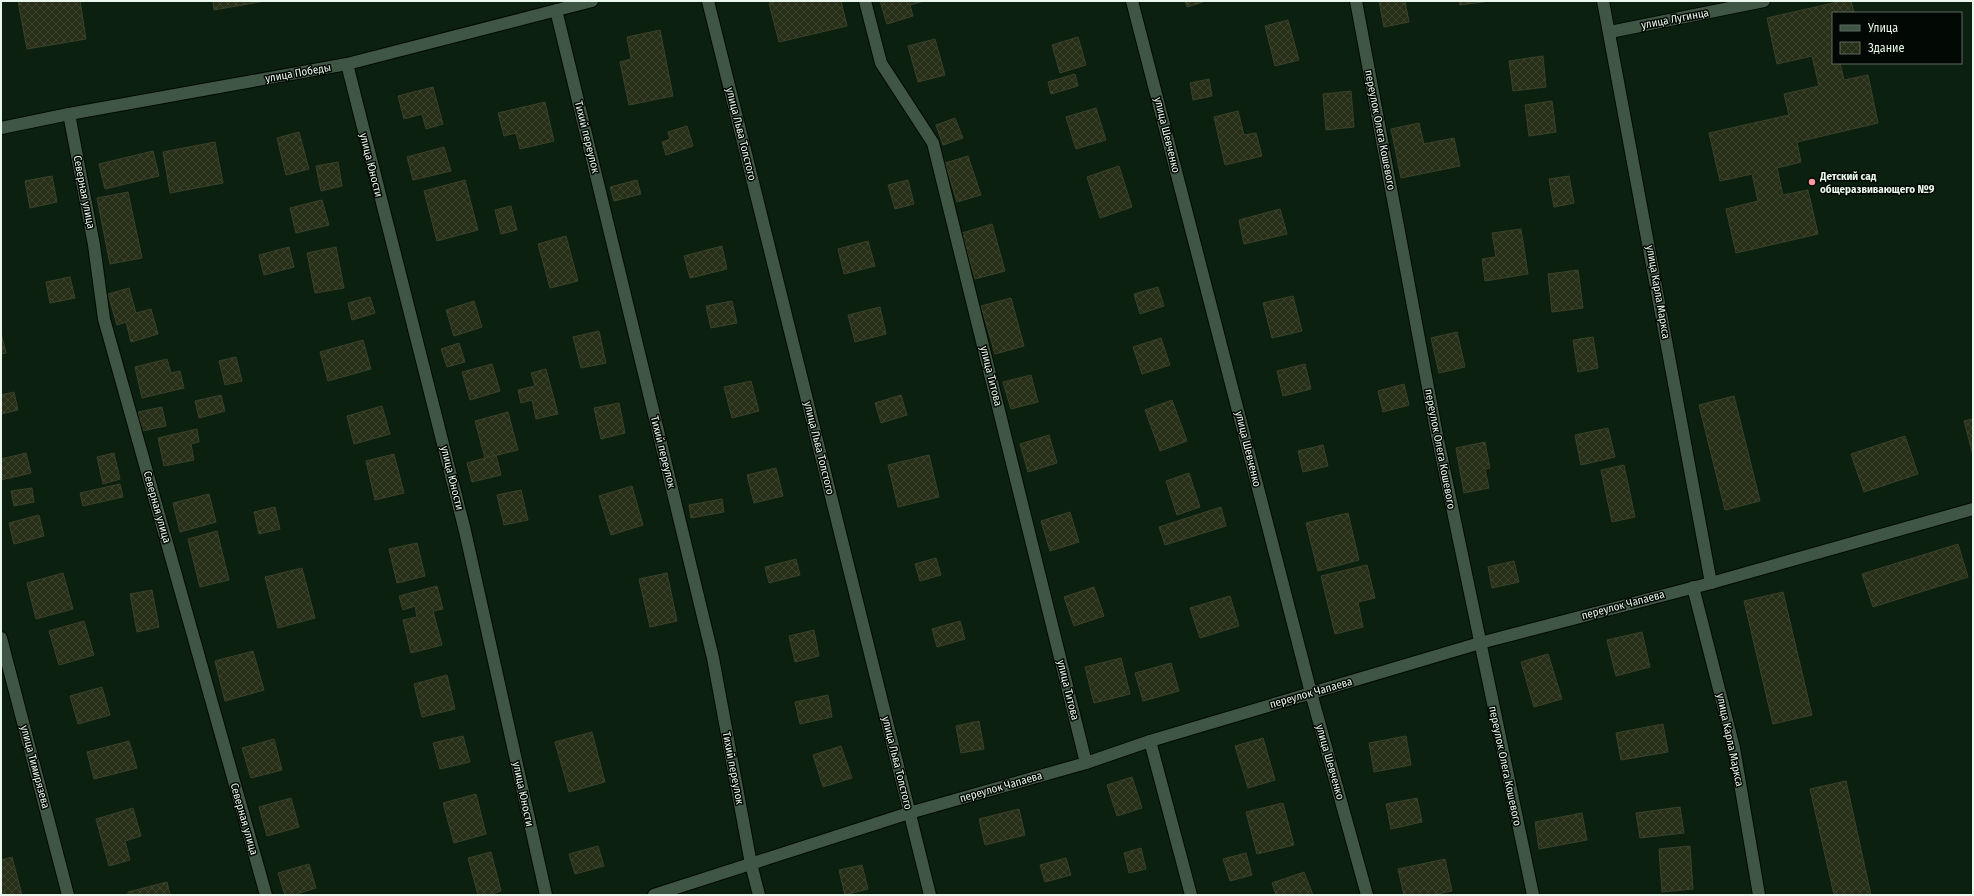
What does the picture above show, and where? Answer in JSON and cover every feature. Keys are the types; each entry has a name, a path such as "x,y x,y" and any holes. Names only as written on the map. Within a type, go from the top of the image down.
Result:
{"street":[{"name":"улица Победы","path":"1,128 69,114 347,64 592,1"},
{"name":"улица Льва Толстого","path":"708,1 930,895"},
{"name":"улица Титова","path":"865,1 881,63 933,143 1086,763"},
{"name":"улица Шевченко","path":"1132,1 1311,693 1368,895"},
{"name":"переулок Олега Кошевого","path":"1356,1 1436,430 1533,895"},
{"name":"улица Карла Маркса","path":"1603,1 1610,32 1711,583"},
{"name":"улица Лугинца","path":"1610,32 1764,1"},
{"name":"Тихий переулок","path":"556,10 712,658 751,864 759,895"},
{"name":"улица Юности","path":"347,64 465,531 546,895"},
{"name":"Северная улица","path":"69,114 94,245 104,319 266,895"},
{"name":"переулок Чапаева","path":"654,895 909,813 1086,763 1150,740 1480,643 1711,583 1973,509"},
{"name":"улица Карла Маркса","path":"1693,587 1734,748 1759,895"},
{"name":"улица Тимирязева","path":"1,638 68,895"},
{"path":"1150,740 1191,895"}],"building":[{"path":"18,1 80,1 86,39 27,49"},
{"path":"213,1 265,1 214,10"},
{"path":"777,1 841,1 847,26 779,42 769,3"},
{"path":"880,1 924,1 910,5 913,16 887,24"},
{"path":"1185,1 1203,1 1203,2 1187,7"},
{"path":"1379,1 1405,1 1409,22 1384,27"},
{"path":"1459,1 1490,1 1460,5"},
{"path":"1842,1 1851,1 1854,12 1832,12 1832,64 1840,64 1844,80 1868,75 1878,123 1797,142 1801,162 1777,168 1783,195 1808,190 1818,234 1736,253 1726,209 1758,201 1752,174 1720,181 1709,133 1789,115 1784,94 1819,86 1812,56 1777,64 1767,18"},
{"path":"1288,20 1299,60 1275,66 1265,26"},
{"path":"660,30 673,96 629,105 620,62 631,59 627,37"},
{"path":"1078,37 1086,65 1060,73 1052,45"},
{"path":"935,39 945,75 918,82 908,46"},
{"path":"1543,56 1546,87 1513,91 1509,61"},
{"path":"1075,74 1078,86 1051,94 1048,82"},
{"path":"1209,79 1212,96 1193,100 1190,83"},
{"path":"433,87 443,124 426,129 422,114 404,119 398,96"},
{"path":"1351,91 1354,127 1326,130 1323,94"},
{"path":"1552,101 1556,132 1529,136 1525,105"},
{"path":"545,102 554,141 520,149 516,133 504,136 498,113"},
{"path":"1096,108 1106,140 1076,149 1066,117"},
{"path":"1238,111 1244,135 1256,133 1262,156 1225,165 1214,117"},
{"path":"955,118 963,138 943,145 936,125"},
{"path":"1419,123 1424,144 1454,138 1460,166 1401,178 1391,129"},
{"path":"687,126 693,146 666,155 662,142 670,139 668,132"},
{"path":"299,132 309,169 286,175 277,138"},
{"path":"215,142 223,183 170,193 163,152"},
{"path":"444,147 451,171 413,180 407,157"},
{"path":"153,151 159,176 105,189 99,164"},
{"path":"968,156 981,195 957,202 945,163"},
{"path":"338,162 342,186 321,191 316,166"},
{"path":"1119,166 1132,207 1100,218 1087,177"},
{"path":"52,176 57,202 30,208 25,181"},
{"path":"1569,176 1574,203 1554,207 1549,179"},
{"path":"465,180 478,230 437,241 424,191"},
{"path":"637,180 641,194 614,201 610,187"},
{"path":"908,180 914,204 895,209 888,185"},
{"path":"128,192 142,258 110,264 97,198"},
{"path":"322,200 329,225 296,233 290,208"},
{"path":"511,206 517,230 501,234 495,210"},
{"path":"1280,209 1287,234 1244,244 1239,220"},
{"path":"992,224 1005,271 975,279 962,233"},
{"path":"1521,229 1528,274 1485,281 1482,259 1496,257 1492,233"},
{"path":"566,236 578,281 550,288 538,244"},
{"path":"868,241 875,266 844,274 838,249"},
{"path":"722,246 727,269 690,278 684,256"},
{"path":"289,247 294,267 264,275 259,255"},
{"path":"336,247 344,288 315,293 307,253"},
{"path":"1578,270 1583,308 1552,312 1548,274"},
{"path":"70,277 75,298 50,303 46,282"},
{"path":"1158,287 1164,306 1140,314 1134,294"},
{"path":"129,288 136,313 151,309 158,334 131,342 126,322 117,325 108,294"},
{"path":"1293,296 1302,331 1272,338 1263,303"},
{"path":"370,297 375,313 352,320 348,303"},
{"path":"1011,298 1024,346 995,354 981,306"},
{"path":"474,301 482,327 454,336 446,310"},
{"path":"732,301 737,323 711,328 706,306"},
{"path":"880,307 886,334 855,342 848,315"},
{"path":"599,331 606,363 581,368 573,337"},
{"path":"1457,332 1465,367 1439,373 1431,338"},
{"path":"1,333 6,353 1,354"},
{"path":"1593,337 1598,368 1578,372 1573,340"},
{"path":"1161,338 1170,365 1142,374 1133,347"},
{"path":"363,340 371,369 328,381 320,352"},
{"path":"459,343 465,362 447,367 441,349"},
{"path":"236,357 242,381 225,385 219,361"},
{"path":"167,359 171,373 180,371 184,388 142,398 135,367"},
{"path":"492,364 500,391 470,400 462,372"},
{"path":"1305,364 1311,389 1283,396 1277,371"},
{"path":"546,369 558,414 536,419 532,400 521,403 518,390 535,386 531,373"},
{"path":"1031,375 1038,402 1011,409 1003,382"},
{"path":"751,381 759,411 732,418 724,387"},
{"path":"1404,384 1409,405 1383,412 1378,391"},
{"path":"14,392 18,410 1,414 1,395"},
{"path":"221,395 225,411 199,418 195,401"},
{"path":"901,395 907,415 881,423 875,403"},
{"path":"1734,396 1760,501 1725,510 1699,405"},
{"path":"1172,400 1187,441 1160,451 1145,410"},
{"path":"619,403 625,433 601,439 594,408"},
{"path":"382,406 390,434 354,444 347,416"},
{"path":"162,407 166,426 142,431 138,412"},
{"path":"508,412 518,450 485,458 475,421"},
{"path":"1973,419 1973,455 1964,421"},
{"path":"1608,428 1615,457 1581,465 1575,435"},
{"path":"197,429 199,442 191,444 194,460 164,466 158,438"},
{"path":"1049,435 1057,463 1028,472 1020,444"},
{"path":"1905,436 1918,474 1864,492 1851,454"},
{"path":"1485,442 1490,468 1485,469 1489,488 1464,493 1456,448"},
{"path":"1323,445 1328,466 1303,472 1298,451"},
{"path":"26,453 31,473 1,480 1,459"},
{"path":"114,453 120,479 103,484 97,457"},
{"path":"394,454 404,493 375,500 366,461"},
{"path":"496,455 501,475 472,482 467,463"},
{"path":"929,455 939,497 898,507 888,465"},
{"path":"1624,465 1635,517 1612,522 1601,470"},
{"path":"776,468 783,496 754,503 747,475"},
{"path":"1189,473 1200,507 1177,515 1166,481"},
{"path":"120,484 123,497 83,506 80,493"},
{"path":"632,486 643,525 611,535 599,496"},
{"path":"32,488 34,502 14,506 11,491"},
{"path":"521,490 528,520 504,525 497,495"},
{"path":"209,494 216,522 180,532 173,503"},
{"path":"722,499 724,512 691,518 689,505"},
{"path":"275,507 280,529 259,534 254,512"},
{"path":"1221,507 1226,526 1165,545 1159,527"},
{"path":"1070,512 1079,542 1050,551 1041,521"},
{"path":"1348,513 1359,560 1318,571 1306,523"},
{"path":"39,515 44,536 14,544 9,523"},
{"path":"217,531 229,580 200,587 188,539"},
{"path":"417,543 425,576 397,583 389,549"},
{"path":"1958,544 1968,577 1873,607 1862,574"},
{"path":"936,558 941,575 920,581 915,564"},
{"path":"796,559 800,575 769,583 765,567"},
{"path":"1514,561 1519,582 1492,588 1488,567"},
{"path":"1367,565 1375,598 1358,602 1363,627 1335,634 1321,576"},
{"path":"302,568 315,618 278,628 265,577"},
{"path":"63,573 73,609 36,619 27,583"},
{"path":"667,573 677,621 650,627 639,579"},
{"path":"437,586 443,609 433,611 442,645 411,653 403,620 417,617 415,606 403,610 399,596"},
{"path":"1094,587 1104,616 1074,626 1064,597"},
{"path":"152,590 159,627 137,632 130,594"},
{"path":"1783,592 1812,715 1773,724 1744,601"},
{"path":"1230,596 1239,626 1200,638 1190,608"},
{"path":"84,621 94,655 59,665 49,631"},
{"path":"960,621 965,639 937,647 932,629"},
{"path":"814,630 819,656 795,662 789,636"},
{"path":"1642,632 1650,667 1616,676 1607,640"},
{"path":"253,651 264,690 225,701 215,661"},
{"path":"1548,654 1562,699 1534,707 1521,662"},
{"path":"1121,658 1130,694 1094,703 1085,667"},
{"path":"1171,663 1179,691 1143,701 1135,673"},
{"path":"447,675 455,709 422,717 414,684"},
{"path":"102,687 110,715 78,724 70,696"},
{"path":"828,695 832,717 800,724 795,702"},
{"path":"979,721 984,749 961,753 956,726"},
{"path":"1663,724 1668,752 1621,760 1616,733"},
{"path":"592,732 605,782 569,792 555,742"},
{"path":"463,736 470,762 440,769 433,743"},
{"path":"1406,736 1411,765 1374,772 1369,743"},
{"path":"1263,738 1275,780 1248,788 1235,746"},
{"path":"274,739 282,770 251,778 242,748"},
{"path":"129,741 137,768 94,779 87,752"},
{"path":"841,746 852,778 823,787 813,755"},
{"path":"1132,777 1142,808 1117,816 1107,785"},
{"path":"1846,781 1871,895 1834,895 1810,789"},
{"path":"476,794 486,834 454,843 443,803"},
{"path":"291,798 299,827 267,836 259,807"},
{"path":"1417,798 1422,822 1391,829 1386,804"},
{"path":"1283,803 1294,845 1257,854 1246,812"},
{"path":"1680,807 1684,833 1640,838 1636,813"},
{"path":"133,808 141,836 125,841 130,860 109,866 96,819"},
{"path":"1019,809 1025,835 985,845 979,819"},
{"path":"1582,813 1587,840 1539,849 1535,822"},
{"path":"598,846 604,866 575,874 569,854"},
{"path":"1690,846 1693,889 1662,892 1659,849"},
{"path":"1141,848 1146,869 1129,873 1124,853"},
{"path":"491,852 501,891 489,895 478,895 468,858"},
{"path":"1246,853 1252,875 1230,881 1223,859"},
{"path":"12,857 22,895 1,895 1,860"},
{"path":"1066,858 1071,875 1045,882 1040,865"},
{"path":"1445,859 1452,891 1432,895 1404,895 1398,869"},
{"path":"309,864 316,888 293,895 285,895 278,873"},
{"path":"862,865 868,889 845,895 839,870"},
{"path":"1304,872 1313,895 1276,895 1272,883"},
{"path":"167,882 170,895 128,895 128,892"}],"place":[{"name":"Детский сад общеразвивающего №9","path":"1812,182"}]}
